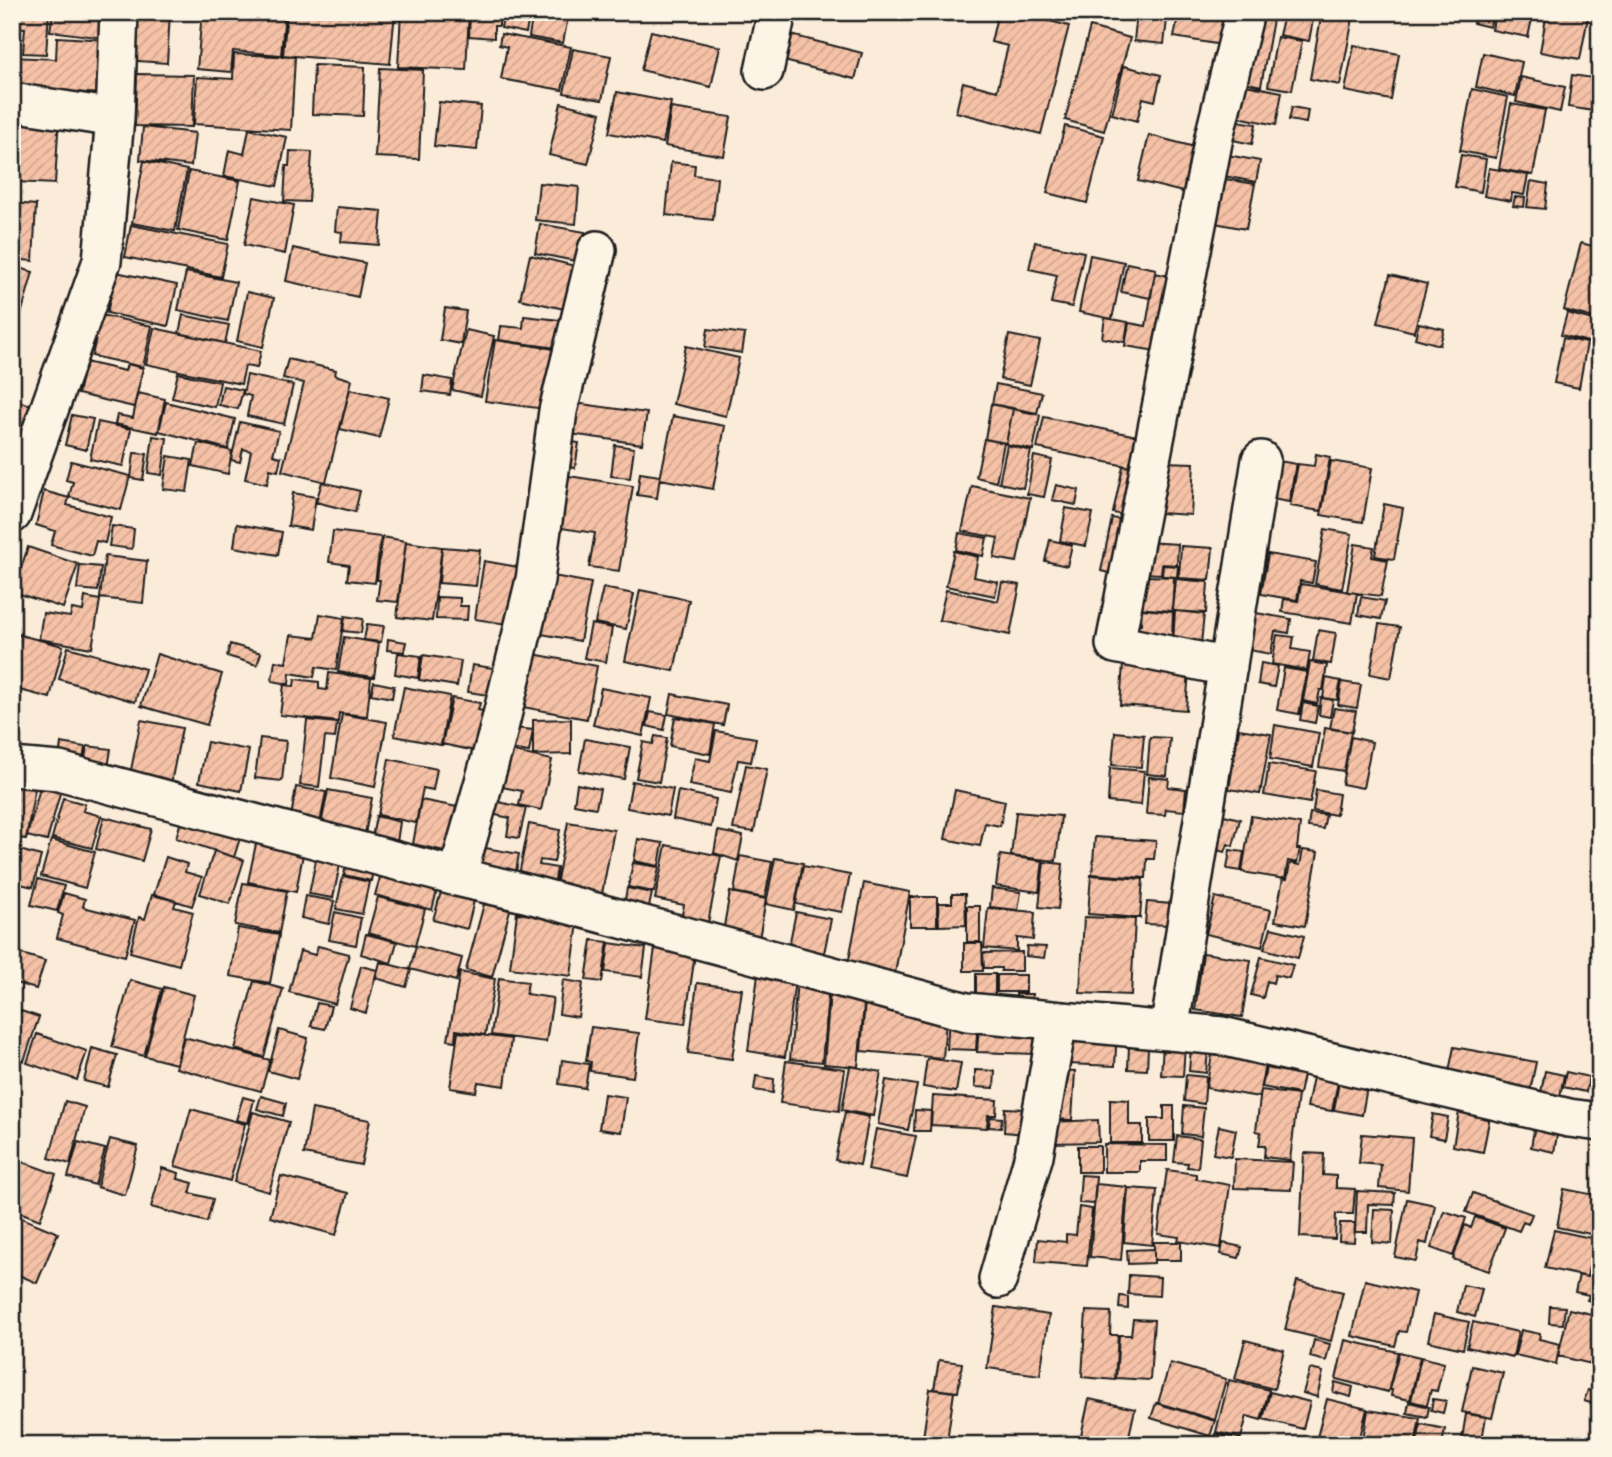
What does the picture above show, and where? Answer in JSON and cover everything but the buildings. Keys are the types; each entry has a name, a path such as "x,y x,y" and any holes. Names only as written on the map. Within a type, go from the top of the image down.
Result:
{"street":[{"path":"12,514 102,261 115,118 119,12"},
{"path":"764,71 777,12"},
{"path":"1228,667 1115,644 1214,137 1245,12"},
{"path":"12,102 115,118"},
{"path":"457,877 498,736 535,580 558,411 597,250"},
{"path":"1169,1031 1261,460"},
{"path":"12,767 59,771 457,877 525,892 967,1012 1222,1036 1569,1118 1600,1122"},
{"path":"998,1279 1034,1155 1058,1020"}]}
